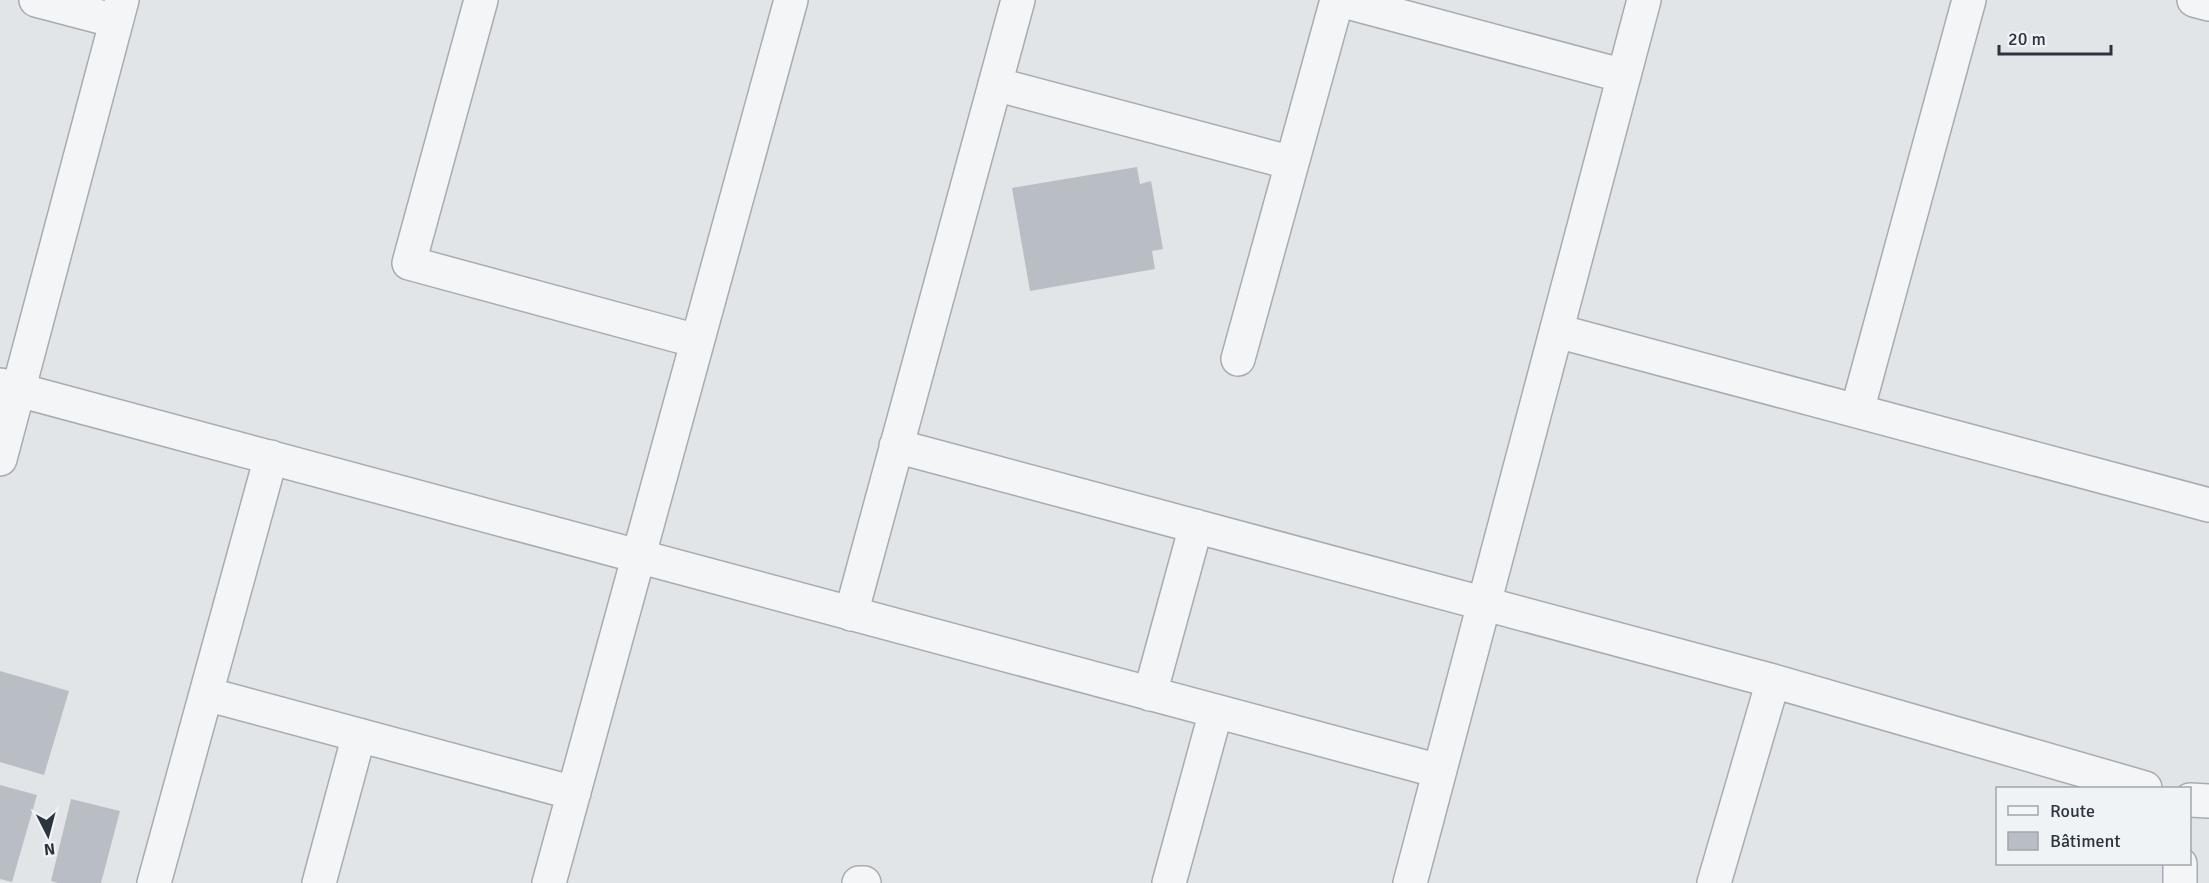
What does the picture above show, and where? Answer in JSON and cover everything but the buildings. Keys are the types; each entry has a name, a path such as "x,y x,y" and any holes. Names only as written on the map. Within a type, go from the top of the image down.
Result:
{"street":[{"path":"0,459 9,387 119,11 36,0"},
{"path":"481,0 408,263 697,342"},
{"path":"549,883 790,0"},
{"path":"851,614 1018,0"},
{"path":"1239,359 1338,0 1624,76"},
{"path":"1410,883 1644,0"},
{"path":"1857,411 1969,0"},
{"path":"2194,0 2209,4"},
{"path":"995,84 1292,164"},
{"path":"1557,331 2209,505"},
{"path":"9,387 1439,771"},
{"path":"896,446 1773,681 2138,787"},
{"path":"154,883 271,457"},
{"path":"1150,694 1196,526"},
{"path":"1714,883 1773,681"},
{"path":"206,694 574,793"},
{"path":"1169,883 1216,711"},
{"path":"319,883 359,735"},
{"path":"2191,800 2209,801"},
{"path":"2180,865 2180,883"}]}
